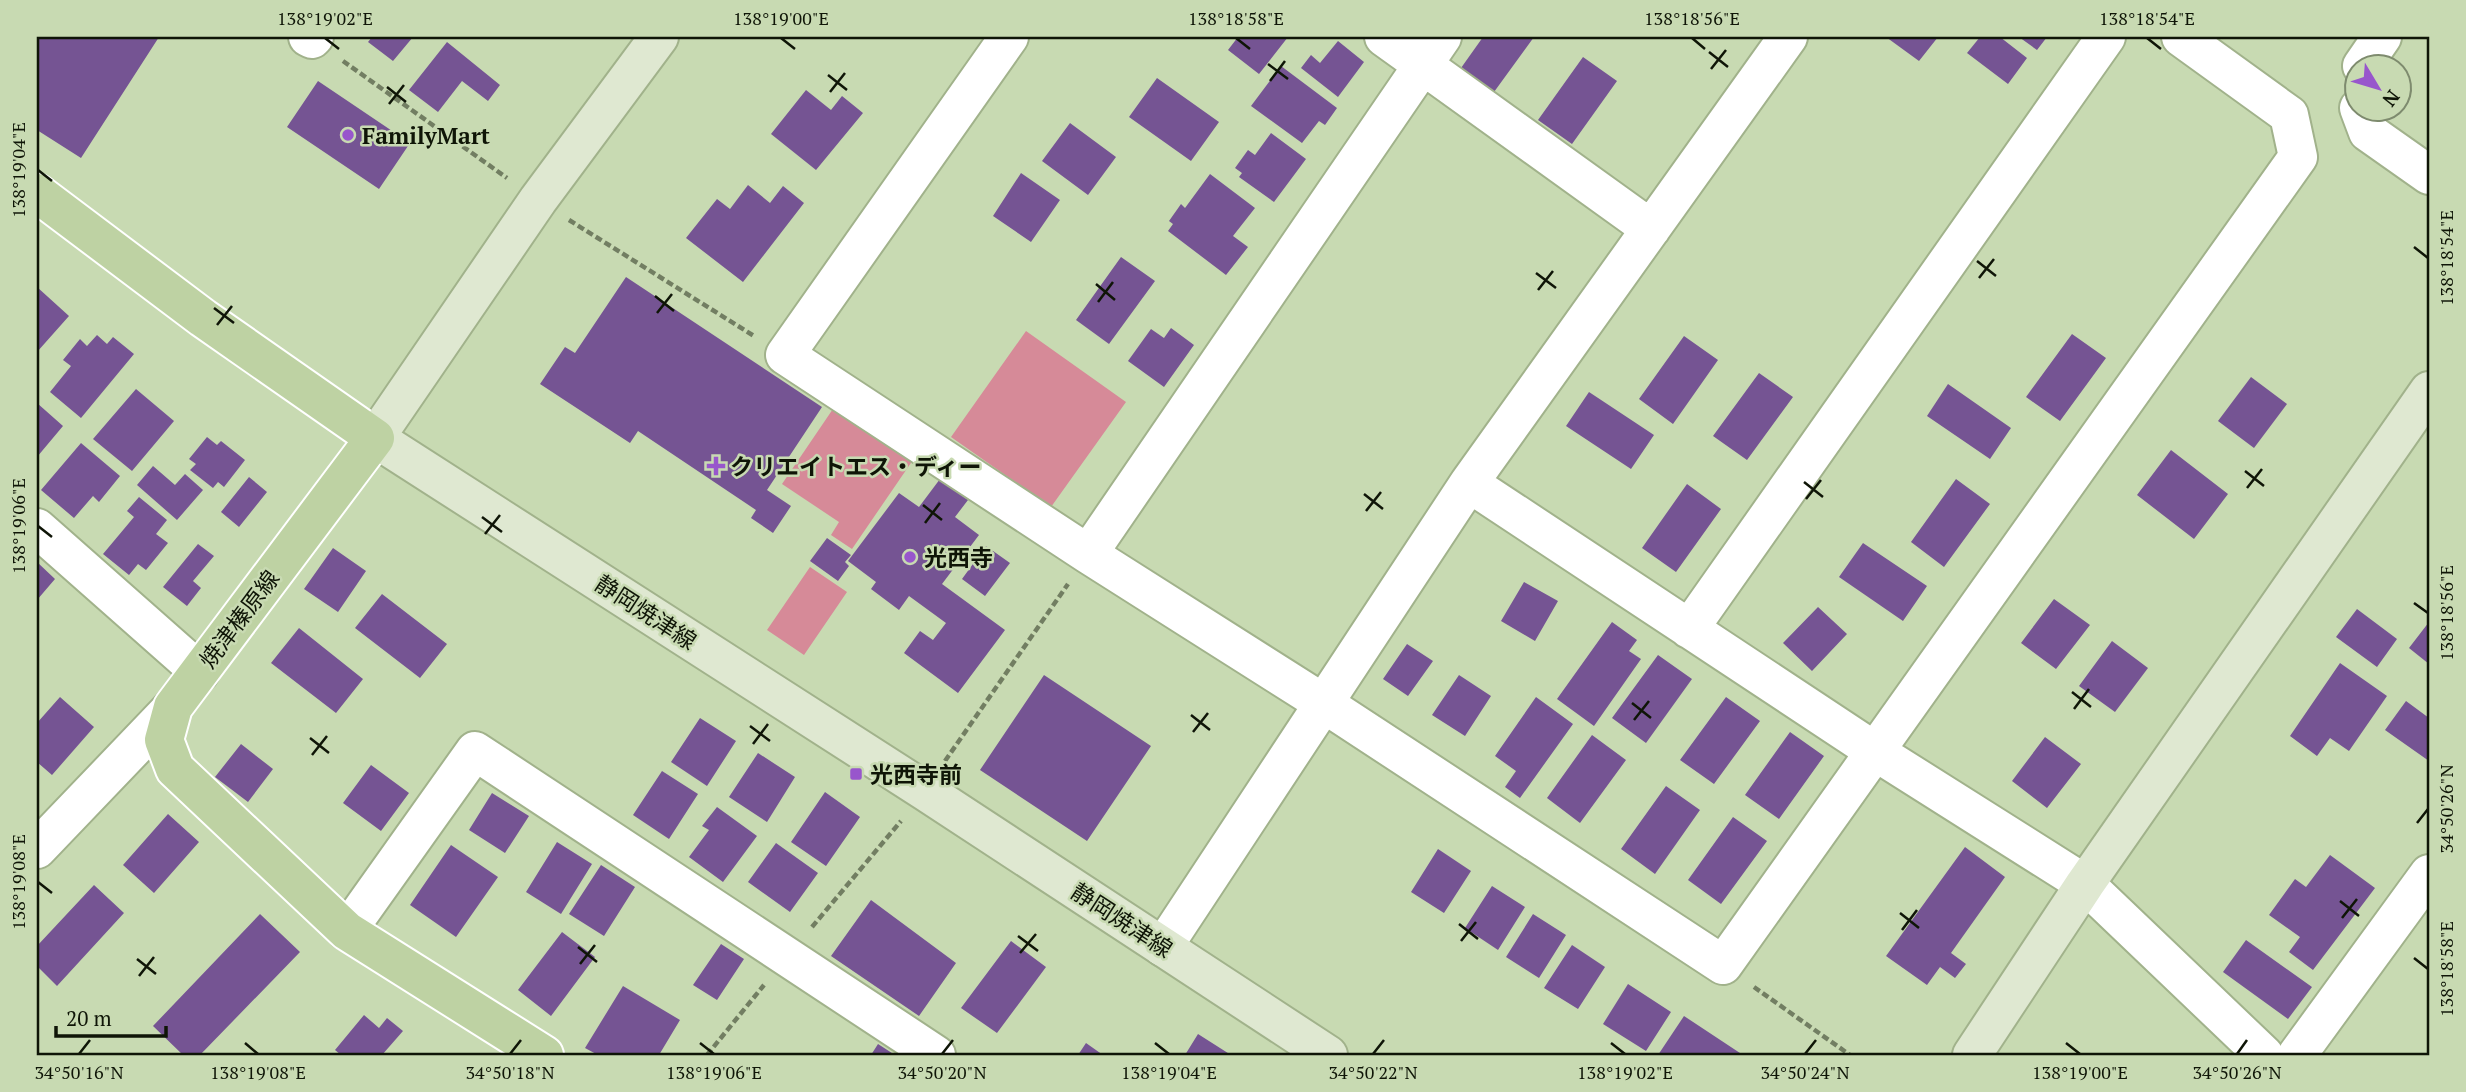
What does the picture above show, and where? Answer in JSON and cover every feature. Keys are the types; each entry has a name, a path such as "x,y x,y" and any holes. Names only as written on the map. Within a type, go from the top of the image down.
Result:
{"main road":[{"path":"37,193 203,318 375,438 538,200 659,37"},
{"path":"1972,1055 2085,884 2429,391"},
{"name":"焼津榛原線","path":"375,438 173,707 164,740 175,769 347,931 544,1055"},
{"name":"静岡焼津線","path":"375,438 925,791 1328,1055"}],"street":[{"path":"1009,37 785,355 1723,965 2298,157 2289,115 2181,37"},
{"path":"1384,37 1432,51 1651,229"},
{"path":"1163,947 1469,483 1788,37"},
{"path":"1689,629 2106,37"},
{"path":"2372,52 2382,37"},
{"path":"1088,554 1432,51"},
{"path":"2364,122 2368,132 2429,175"},
{"path":"1469,483 1876,752 2085,884 2264,1055"},
{"path":"37,528 200,672"},
{"path":"43,828 173,707"},
{"path":"347,931 475,751 936,1055"},
{"path":"2297,1055 2429,874"}],"path":[{"path":"311,38 538,200 785,355"},
{"path":"707,1055 925,791 1088,554"},
{"path":"1723,965 1850,1055"}],"shaded area":[{"path":"1026,331 1126,402 1051,507 951,437"},
{"path":"837,403 915,457 852,549 831,535 839,522 782,484"},
{"path":"810,567 847,592 804,655 767,630"}],"building":[{"path":"37,37 159,37 81,158 37,130"},
{"path":"372,37 413,37 393,61 368,42"},
{"path":"1238,37 1288,37 1259,74 1228,50"},
{"path":"1483,37 1534,37 1494,92 1461,68"},
{"path":"1886,37 1938,37 1919,61"},
{"path":"1980,37 2000,37 2027,58 2008,84 1967,53"},
{"path":"2019,37 2047,37 2037,50"},
{"path":"1338,41 1364,62 1338,97 1301,68 1311,55 1320,63"},
{"path":"447,42 500,85 488,101 462,81 438,112 409,90"},
{"path":"1583,57 1617,81 1572,144 1538,120"},
{"path":"1281,66 1337,108 1325,125 1319,121 1302,143 1251,106"},
{"path":"1157,78 1219,122 1191,161 1129,117"},
{"path":"318,81 410,143 379,189 287,127"},
{"path":"806,90 831,110 842,96 863,113 816,170 771,134"},
{"path":"1070,123 1116,157 1088,195 1042,161"},
{"path":"1271,133 1306,159 1274,202 1239,177 1242,173 1235,168 1248,150 1255,155"},
{"path":"1021,173 1060,200 1031,242 993,216"},
{"path":"1210,174 1255,208 1233,236 1248,247 1226,275 1168,231 1173,224 1169,221 1181,204 1185,208"},
{"path":"748,185 770,203 783,186 804,203 743,282 686,238 717,199 730,209"},
{"path":"1121,257 1155,281 1109,344 1076,320"},
{"path":"626,277 822,407 767,490 791,506 773,533 751,518 756,510 638,431 630,443 540,384 565,347 575,353"},
{"path":"37,287 69,316 37,352"},
{"path":"1171,328 1194,345 1164,387 1128,361 1151,329 1164,338"},
{"path":"2072,334 2106,358 2060,421 2026,397"},
{"path":"97,335 107,344 113,337 134,354 81,418 50,392 71,366 63,360 80,339 87,346"},
{"path":"1684,336 1718,360 1673,424 1639,399"},
{"path":"1759,373 1793,397 1747,460 1713,436"},
{"path":"2251,377 2287,404 2254,448 2218,421"},
{"path":"1948,384 2011,428 1990,459 1927,416"},
{"path":"136,389 174,421 132,471 93,439"},
{"path":"1589,392 1654,435 1631,469 1566,426"},
{"path":"37,403 63,426 37,457"},
{"path":"207,437 217,445 221,441 245,460 224,487 218,482 213,488 190,470 196,464 189,459"},
{"path":"81,443 120,476 99,502 93,496 74,518 41,490"},
{"path":"2171,450 2228,494 2194,539 2137,495"},
{"path":"153,466 175,485 185,474 203,490 177,520 137,485"},
{"path":"249,477 267,492 239,527 221,512"},
{"path":"940,479 968,500 955,517 979,535 942,584 1005,630 958,693 904,653 920,631 933,640 946,623 909,596 899,610 871,589 876,582 848,561 899,493 919,507"},
{"path":"1956,479 1990,504 1944,567 1911,542"},
{"path":"1687,484 1721,509 1676,572 1642,548"},
{"path":"139,497 167,520 156,534 168,543 146,570 138,564 129,575 103,554 134,517 127,511"},
{"path":"827,538 851,555 845,562 849,566 838,581 810,561"},
{"path":"1863,543 1927,586 1903,621 1839,577"},
{"path":"198,544 214,556 193,581 201,588 187,606 163,587"},
{"path":"986,546 1010,563 985,596 962,579"},
{"path":"333,548 366,571 338,612 304,589"},
{"path":"37,562 55,579 37,600"},
{"path":"1524,582 1558,601 1535,641 1501,621"},
{"path":"382,594 447,644 420,678 355,628"},
{"path":"2054,599 2090,625 2056,669 2021,643"},
{"path":"1818,607 1847,634 1812,671 1783,643"},
{"path":"2357,609 2397,639 2377,667 2336,637"},
{"path":"1612,622 1637,640 1629,651 1641,659 1594,726 1557,699"},
{"path":"2429,622 2429,664 2409,648"},
{"path":"299,628 363,679 336,713 271,663"},
{"path":"2112,641 2148,668 2115,712 2079,686"},
{"path":"1407,644 1433,661 1408,696 1383,679"},
{"path":"1658,655 1692,679 1646,743 1612,718"},
{"path":"2340,663 2387,696 2349,751 2330,738 2317,756 2290,736"},
{"path":"1044,675 1151,746 1087,841 980,770"},
{"path":"1459,675 1491,696 1465,736 1432,715"},
{"path":"60,697 94,727 52,775 37,762 37,723"},
{"path":"1536,697 1573,724 1520,798 1505,787 1516,771 1495,756"},
{"path":"1726,697 1760,721 1714,784 1680,760"},
{"path":"2406,701 2429,718 2429,761 2385,730"},
{"path":"700,718 736,741 707,786 671,762"},
{"path":"1790,732 1824,756 1779,819 1745,795"},
{"path":"1592,735 1626,760 1580,823 1547,798"},
{"path":"2045,737 2081,764 2047,808 2012,781"},
{"path":"241,744 273,769 248,802 215,777"},
{"path":"758,753 795,777 767,822 729,797"},
{"path":"371,765 409,793 381,831 343,803"},
{"path":"662,771 698,794 669,839 633,815"},
{"path":"1666,786 1700,810 1655,874 1621,849"},
{"path":"825,792 860,817 826,866 791,842"},
{"path":"492,793 529,816 505,853 469,830"},
{"path":"717,807 757,836 723,882 689,857 709,830 702,826"},
{"path":"168,814 199,842 154,893 123,865"},
{"path":"1733,817 1767,841 1721,904 1688,880"},
{"path":"557,842 592,864 561,914 526,892"},
{"path":"776,843 818,873 790,912 748,882"},
{"path":"451,845 498,877 456,937 410,905"},
{"path":"1965,847 2005,877 1951,953 1966,964 1955,978 1940,967 1927,985 1886,956"},
{"path":"1438,849 1471,871 1444,913 1411,892"},
{"path":"2330,855 2375,888 2313,970 2289,952 2300,937 2269,915 2295,879 2306,887"},
{"path":"601,865 635,887 604,936 569,914"},
{"path":"94,885 124,913 57,986 37,966 37,946"},
{"path":"1492,886 1525,907 1498,950 1465,928"},
{"path":"871,900 956,963 919,1016 831,956"},
{"path":"260,914 300,952 200,1055 183,1055 153,1026"},
{"path":"1533,914 1566,935 1539,978 1506,957"},
{"path":"562,932 595,957 551,1016 518,990"},
{"path":"2246,940 2312,987 2288,1019 2223,972"},
{"path":"1011,941 1046,967 997,1033 961,1008"},
{"path":"721,944 744,959 717,1000 693,985"},
{"path":"1572,945 1605,967 1578,1009 1544,988"},
{"path":"1628,984 1671,1012 1646,1051 1603,1024"},
{"path":"623,986 680,1020 659,1055 598,1055 585,1048"},
{"path":"364,1015 379,1028 387,1018 403,1031 382,1055 341,1055 335,1050"},
{"path":"1684,1016 1743,1055 1658,1055"},
{"path":"1198,1034 1231,1055 1185,1055"},
{"path":"1086,1043 1103,1055 1078,1055"},
{"path":"878,1044 895,1055 871,1055"}],"place":[{"name":"FamilyMart","path":"348,135"},
{"name":"クリエイトエス・ディー","path":"716,466"},
{"name":"光西寺","path":"910,557"},
{"name":"光西寺前","path":"856,774"}]}
